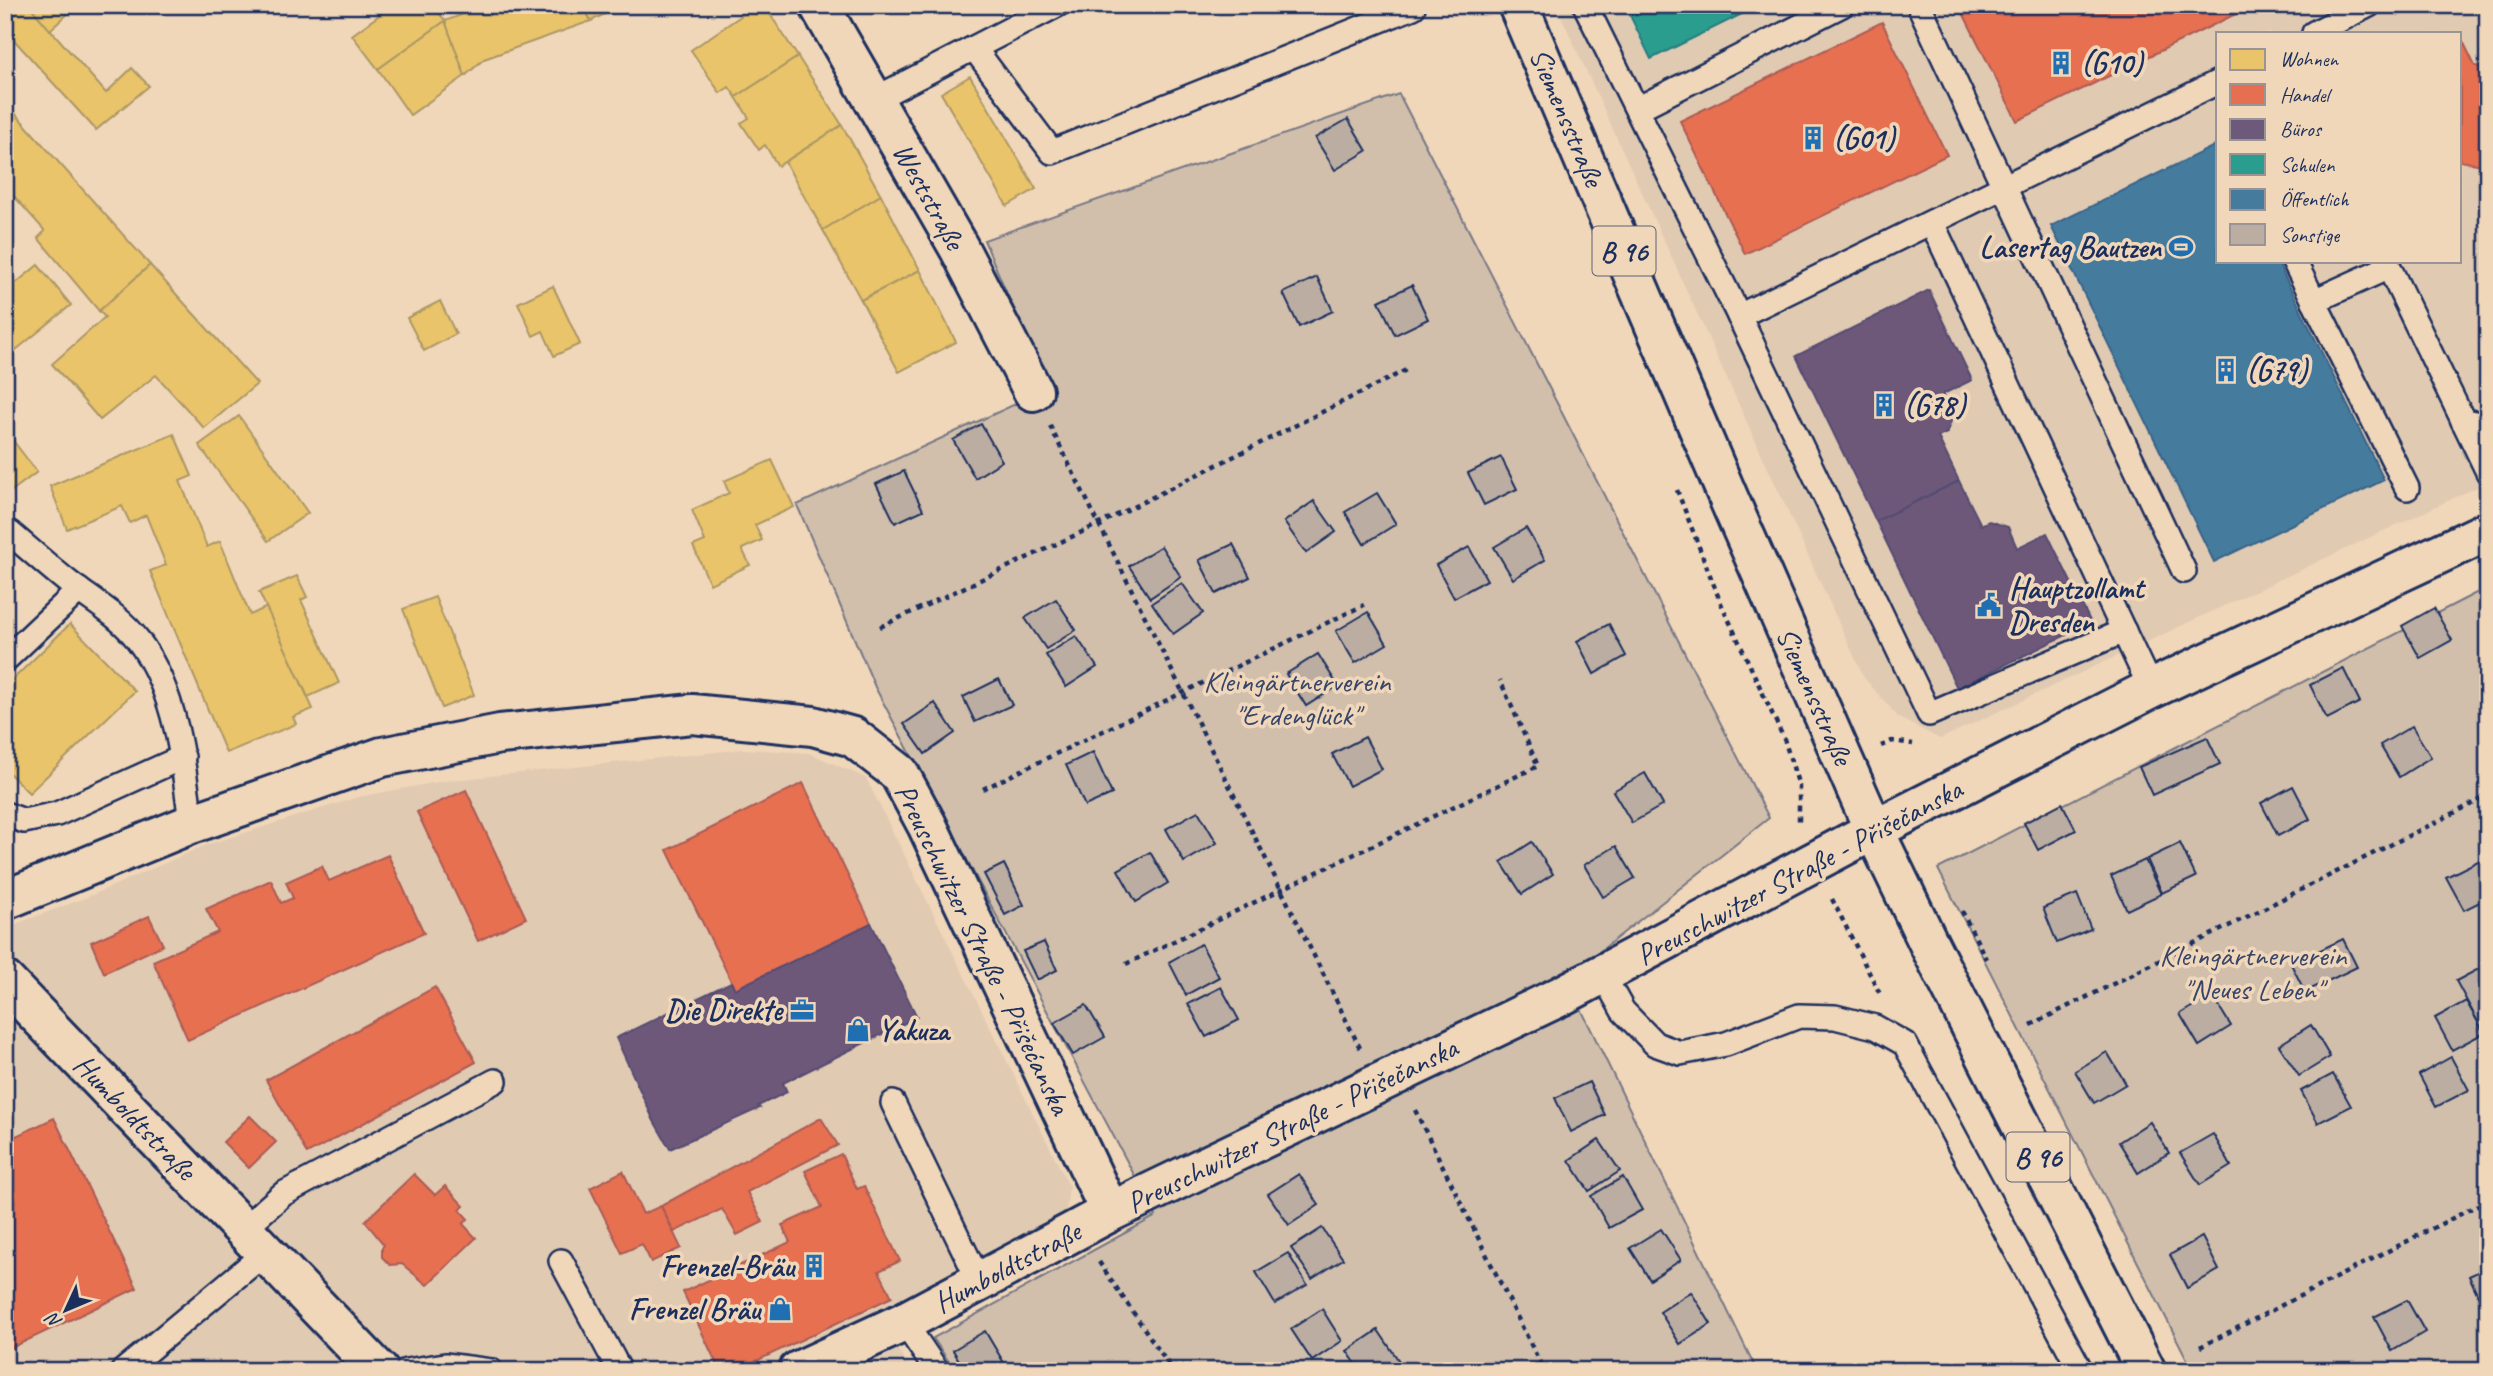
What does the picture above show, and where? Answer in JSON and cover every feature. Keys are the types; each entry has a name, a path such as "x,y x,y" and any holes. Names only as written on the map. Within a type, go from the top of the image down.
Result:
{"street":[{"name":"Weststraße","path":"819,5 959,248 1033,391"},
{"name":"Siemensstraße","path":"1518,5 1728,497 1874,830 2146,1371"},
{"name":"Preuschwitzer Straße - Přišečanska","path":"1110,1212 1603,975 1874,830 2151,689 2488,531"},
{"name":"Preuschwitzer Straße - Přišećanska","path":"5,900 191,824 382,757 500,734 692,714 813,726 853,737 899,773 922,814 1110,1212"},
{"name":"Humboldtstraße","path":"5,981 379,1371"},
{"name":"Humboldtstraße","path":"798,1371 904,1322 1110,1212"}],"lane":[{"path":"875,99 1057,5"},
{"path":"974,48 1052,152 1413,5"},
{"path":"1585,5 1740,316 1929,715 2124,631"},
{"path":"1637,109 1842,5"},
{"path":"1919,5 2184,571"},
{"path":"2316,32 2369,5"},
{"path":"1740,316 2216,83"},
{"path":"1932,223 2151,689"},
{"path":"2294,262 2407,488"},
{"path":"2314,301 2388,264 2488,472"},
{"path":"2463,421 2488,425"},
{"path":"10,533 79,590 106,608 137,639 158,674 183,757 191,824"},
{"path":"5,660 79,590"},
{"path":"5,814 24,821 57,814 183,757"},
{"path":"1603,975 1623,1010 1655,1044 1680,1053 1726,1044 1799,1016 1835,1017 1875,1027 1905,1044 2081,1371"},
{"path":"123,1371 254,1241 283,1194 495,1081"},
{"path":"893,1103 979,1280"},
{"path":"561,1261 620,1371"},
{"name":"Humboldtstraße","path":"904,1322 937,1371"},
{"path":"406,1371 444,1365 491,1371"}],"path":[{"path":"880,627 1099,524 1410,368"},
{"path":"1033,391 1281,889 1388,1079 1544,1371"},
{"path":"983,789 1364,605"},
{"path":"1126,964 1538,766 1500,680"},
{"path":"2031,1025 2488,796"},
{"path":"1839,913 1905,1044"},
{"path":"2200,1347 2488,1200"},
{"path":"1076,1230 1173,1371"}],"shaded area":[{"path":"1556,5 2488,5 2488,482 1940,739 1899,718 1864,678"},
{"path":"744,749 809,753 866,778 1069,1186 1066,1212 875,1315 912,1371 5,1371 5,928 90,896 206,845 358,797 443,781"}],"green space":[{"name":"Kleingärtnerverein \"Erdenglück\"","path":"1399,94 1769,818 1566,978 1757,1371 955,1371 933,1338 1156,1216 875,687 797,505 1048,389 984,240"},
{"name":"Kleingärtnerverein \"Neues Leben\"","path":"2488,587 2488,1371 2193,1371 1938,869"}],"building: Wohnen":[{"path":"19,5 29,5 106,93 132,68 149,86 96,130 5,30 5,18"},
{"path":"29,5 65,5 71,11 50,30"},
{"path":"393,5 433,5 445,21 378,69 352,35"},
{"path":"487,5 583,5 591,21 484,59 465,76 445,21"},
{"path":"583,5 616,5 617,8 591,21"},
{"path":"757,5 764,5 798,57 736,97 729,87 720,93 691,50"},
{"path":"445,21 465,76 410,115 378,69"},
{"path":"798,57 842,125 778,166 765,145 759,150 741,123 749,118 736,97"},
{"path":"970,76 1036,189 1007,206 941,93"},
{"path":"5,102 150,265 99,311 38,238 45,231 5,186"},
{"path":"842,125 881,195 823,230 785,162"},
{"path":"881,195 920,270 861,300 823,230"},
{"path":"38,265 71,305 5,359 5,292"},
{"path":"150,265 257,384 204,428 156,375 100,420 52,364 105,317 99,311"},
{"path":"920,270 956,342 899,372 861,300"},
{"path":"553,286 580,344 554,356 543,331 533,336 518,303"},
{"path":"440,301 456,334 424,351 407,318"},
{"path":"239,416 308,513 268,541 199,445"},
{"path":"5,430 37,472 5,496"},
{"path":"174,434 192,476 180,481 207,547 220,541 250,615 267,607 313,709 293,717 296,724 226,753 150,571 166,565 146,515 130,523 122,506 67,529 50,486"},
{"path":"772,460 794,507 755,525 762,540 742,549 750,565 710,584 693,546 705,541 692,510 729,493 724,481"},
{"path":"297,576 307,597 301,600 339,683 308,697 259,592"},
{"path":"435,597 474,695 442,708 403,609"},
{"path":"70,624 135,691 29,793 5,769 5,687"}],"building: Handel":[{"name":"(G10)","path":"1959,5 2254,5 2017,121"},
{"name":"(G01)","path":"1882,22 1947,155 1745,254 1680,121"},
{"path":"2462,39 2475,66 2488,68 2488,166 2462,161"},
{"path":"803,783 871,923 735,989 667,850"},
{"path":"466,790 526,918 478,941 417,812"},
{"path":"388,855 424,933 188,1040 153,961 218,932 206,909 271,880 281,903 293,898 286,882 322,866 329,881"},
{"path":"149,916 163,945 104,973 91,942"},
{"path":"435,987 476,1062 307,1154 266,1080"},
{"path":"250,1116 276,1142 249,1168 223,1142"},
{"path":"54,1118 137,1288 5,1351 5,1125 12,1138"},
{"path":"821,1118 838,1145 747,1192 763,1222 737,1235 722,1209 674,1232 661,1206"},
{"name":"Frenzel-Bräu","path":"841,1154 857,1189 864,1186 900,1261 879,1271 892,1297 735,1371 720,1371 683,1292 790,1242 782,1225 822,1207 805,1171"},
{"path":"623,1171 643,1214 661,1206 681,1248 651,1262 642,1244 622,1253 590,1188"},
{"path":"414,1174 435,1195 445,1186 464,1206 460,1210 468,1219 463,1224 476,1238 427,1285 402,1264 390,1265 382,1257 384,1245 365,1221"}],"building: Büros":[{"name":"(G78)","path":"1929,290 1972,380 1943,394 1953,415 1947,433 1938,437 1959,481 1876,521 1796,356"},
{"path":"1959,481 1981,525 1989,521 2008,527 2017,548 2047,533 2091,623 1957,688 1876,521"},
{"path":"871,923 917,1017 783,1083 787,1092 758,1106 760,1108 670,1149 654,1121 616,1038 731,982 735,989"}],"building: Schulen":[{"path":"1625,5 1760,5 1651,59"}],"building: Öffentlich":[{"name":"(G79)","path":"2216,145 2216,262 2277,262 2384,480 2214,562 2051,226"}],"building: Sonstige":[{"path":"1348,119 1367,151 1335,170 1315,138"},
{"path":"1317,277 1333,311 1299,327 1283,293"},
{"path":"1412,285 1428,319 1395,335 1379,301"},
{"path":"981,424 1002,461 975,478 953,440"},
{"path":"1501,457 1517,489 1484,505 1468,473"},
{"path":"904,471 923,510 895,523 876,484"},
{"path":"1377,493 1396,524 1364,544 1345,512"},
{"path":"1314,501 1336,532 1306,553 1284,522"},
{"path":"1526,528 1545,560 1513,579 1494,547"},
{"path":"1233,544 1250,577 1216,594 1199,560"},
{"path":"1161,546 1181,577 1150,598 1129,566"},
{"path":"1469,547 1487,580 1454,598 1436,565"},
{"path":"1182,583 1203,613 1173,634 1152,603"},
{"path":"1056,599 1076,630 1046,649 1025,618"},
{"path":"2434,608 2452,640 2420,658 2402,626"},
{"path":"1368,612 1387,644 1355,663 1336,631"},
{"path":"1609,624 1626,656 1594,674 1577,641"},
{"path":"1076,636 1097,667 1066,687 1046,655"},
{"path":"1318,654 1338,686 1306,706 1286,674"},
{"path":"2343,668 2360,702 2327,719 2310,685"},
{"path":"999,679 1012,705 975,722 963,697"},
{"path":"935,703 955,733 925,754 904,724"},
{"path":"2412,726 2431,757 2399,777 2380,745"},
{"path":"1365,737 1382,769 1349,786 1332,754"},
{"path":"2207,737 2220,764 2152,795 2139,767"},
{"path":"1093,752 1112,794 1085,806 1066,765"},
{"path":"1645,773 1663,805 1632,823 1613,791"},
{"path":"2293,786 2310,819 2278,836 2261,803"},
{"path":"2062,803 2076,830 2038,850 2024,823"},
{"path":"1198,811 1217,843 1184,862 1166,829"},
{"path":"1532,842 1553,874 1522,894 1501,862"},
{"path":"2180,843 2196,877 2162,893 2147,859"},
{"path":"1616,846 1635,878 1603,897 1584,865"},
{"path":"1150,852 1168,883 1136,902 1118,870"},
{"path":"2145,860 2161,894 2127,910 2111,876"},
{"path":"2480,860 2488,876 2488,898 2464,910 2446,877"},
{"path":"1004,864 1024,905 1005,915 984,874"},
{"path":"2077,894 2091,929 2057,943 2043,908"},
{"path":"2343,939 2357,967 2305,992 2291,964"},
{"path":"1044,942 1057,970 1037,980 1023,951"},
{"path":"1201,944 1219,977 1186,995 1169,962"},
{"path":"2486,965 2488,1031 2484,1033 2456,981"},
{"path":"1221,987 1239,1020 1206,1037 1188,1004"},
{"path":"2212,995 2231,1026 2199,1046 2180,1014"},
{"path":"2466,1001 2484,1033 2452,1050 2435,1018"},
{"path":"1086,1005 1105,1037 1073,1055 1054,1023"},
{"path":"2311,1025 2330,1057 2299,1076 2279,1045"},
{"path":"2107,1052 2126,1084 2094,1103 2075,1071"},
{"path":"2451,1057 2469,1090 2436,1107 2419,1075"},
{"path":"2333,1074 2351,1106 2318,1123 2301,1091"},
{"path":"1589,1082 1605,1115 1571,1132 1555,1098"},
{"path":"2150,1122 2169,1153 2138,1173 2119,1142"},
{"path":"2213,1134 2231,1166 2200,1185 2180,1153"},
{"path":"1599,1140 1620,1171 1589,1191 1569,1160"},
{"path":"1299,1174 1319,1205 1289,1225 1268,1194"},
{"path":"1623,1177 1642,1210 1609,1228 1591,1196"},
{"path":"1322,1228 1343,1259 1312,1279 1291,1248"},
{"path":"1661,1229 1681,1260 1650,1280 1630,1248"},
{"path":"2202,1237 2219,1270 2187,1288 2170,1255"},
{"path":"1288,1253 1307,1285 1275,1304 1256,1272"},
{"path":"2488,1267 2488,1301 2482,1304 2469,1276"},
{"path":"1691,1292 1711,1324 1680,1344 1660,1312"},
{"path":"2407,1300 2425,1332 2392,1351 2374,1317"},
{"path":"1322,1309 1342,1341 1312,1361 1291,1329"},
{"path":"1378,1330 1399,1361 1384,1371 1361,1371 1347,1351"},
{"path":"985,1331 1004,1363 991,1371 965,1371 953,1350"},
{"path":"2488,1362 2488,1371 2482,1371 2480,1366"}],"place":[{"name":"(G10)","path":"2061,63"},
{"name":"(G01)","path":"1813,138"},
{"name":"Lasertag Bautzen","path":"2181,247"},
{"name":"(G79)","path":"2226,370"},
{"name":"(G78)","path":"1884,405"},
{"name":"Hauptzollamt Dresden","path":"1989,605"},
{"name":"Die Direkte","path":"802,1010"},
{"name":"Yakuza","path":"858,1030"},
{"name":"Frenzel-Bräu","path":"814,1266"},
{"name":"Frenzel Bräu","path":"780,1309"}]}
